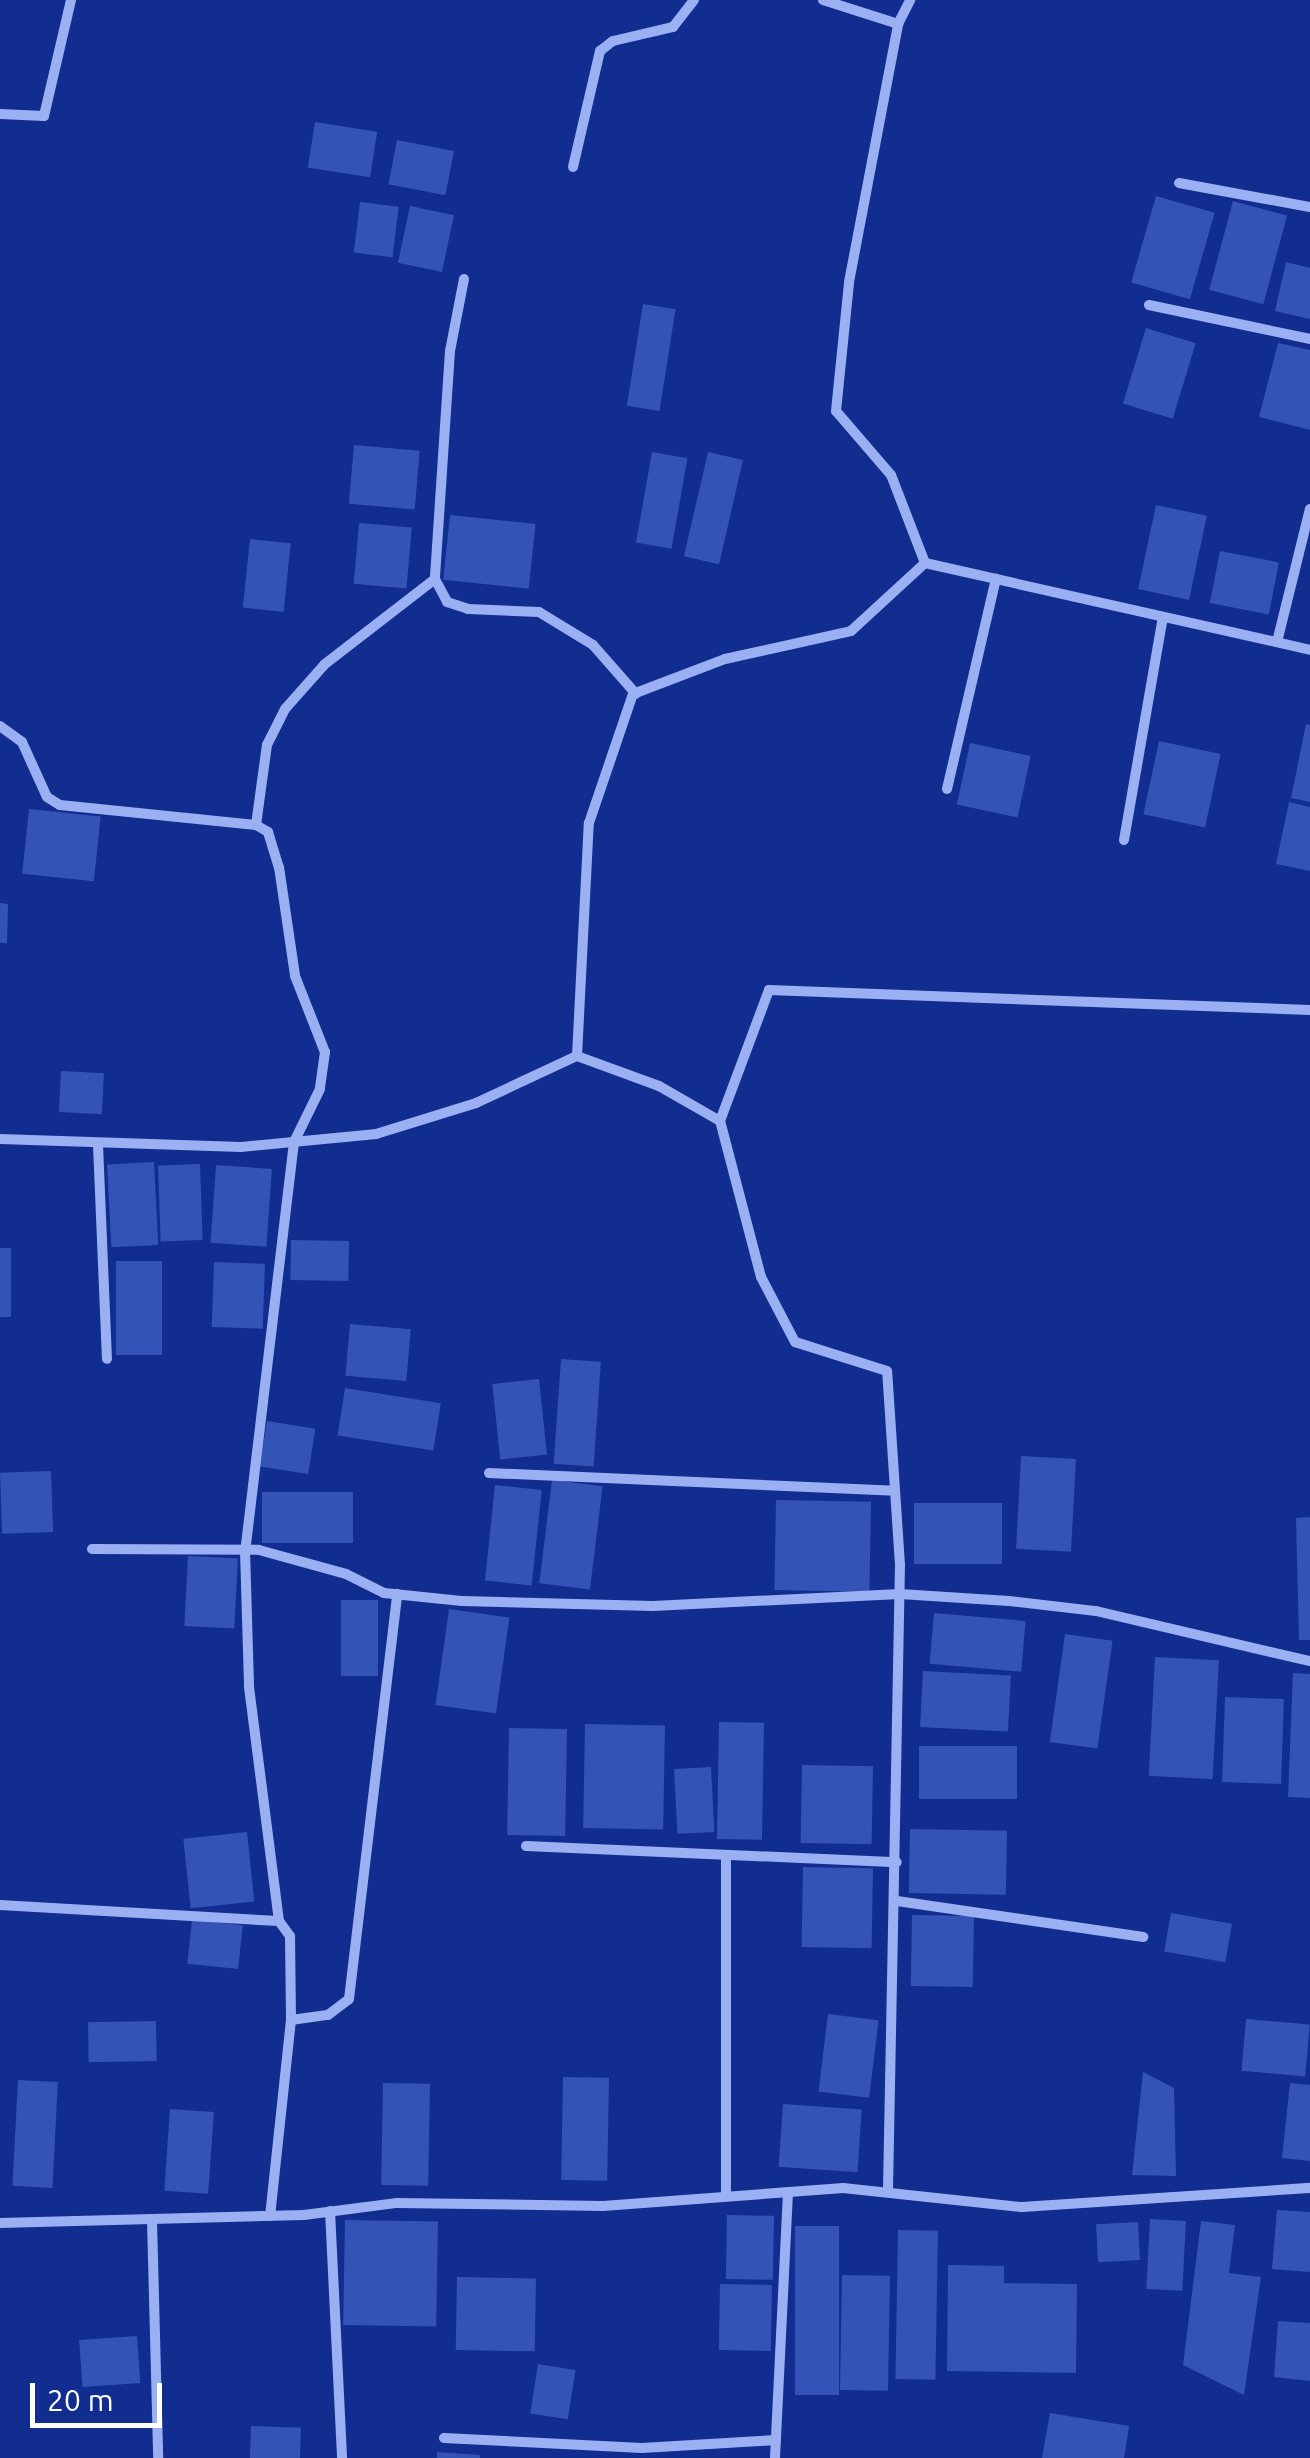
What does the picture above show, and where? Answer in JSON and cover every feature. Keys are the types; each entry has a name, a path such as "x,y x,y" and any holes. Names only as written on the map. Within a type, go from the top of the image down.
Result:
{"street":[{"path":"0,114 44,116 72,0"},
{"path":"573,168 600,51 613,41 673,28 694,0"},
{"path":"823,0 898,24"},
{"path":"910,0 898,24 848,282 836,411 892,475 925,563"},
{"path":"1179,183 1310,207"},
{"path":"464,279 450,351 435,579 446,602 468,609 539,612 593,645 636,694"},
{"path":"1149,305 1310,339"},
{"path":"1277,642 1310,509"},
{"path":"925,563 1310,650"},
{"path":"577,1056 589,823 636,694 725,659 851,632 925,563"},
{"path":"256,825 267,745 286,709 325,664 435,579"},
{"path":"947,789 996,579"},
{"path":"1124,840 1163,617"},
{"path":"0,726 22,742 47,797 60,806 256,825 275,847 295,976 325,1052 320,1090 294,1142 245,1550 249,1688 279,1920 290,1936 291,2020 270,2216"},
{"path":"888,2189 898,1862 900,1594 887,1371 795,1342 762,1277 720,1121 769,990 1310,1010"},
{"path":"0,1139 98,1146 294,1142 376,1134 476,1103 577,1056 659,1086 720,1121"},
{"path":"98,1146 108,1358"},
{"path":"488,1473 895,1491"},
{"path":"92,1549 245,1550 309,1563 397,1594 653,1606 900,1594 1096,1611 1310,1661"},
{"path":"291,2020 328,2015 349,1999 397,1594"},
{"path":"526,1846 898,1862"},
{"path":"726,1855 726,2196"},
{"path":"897,1901 1144,1937"},
{"path":"0,1904 279,1920"},
{"path":"0,2223 270,2216 398,2204 509,2208 888,2189 1022,2207 1310,2188"},
{"path":"774,2458 788,2192"},
{"path":"330,2211 342,2458"},
{"path":"152,2221 158,2458"},
{"path":"444,2438 642,2448 776,2440"}],"building":[{"path":"315,122 377,132 370,177 308,167"},
{"path":"397,140 454,151 445,195 388,184"},
{"path":"1156,196 1215,213 1190,299 1131,283"},
{"path":"1233,201 1287,215 1263,304 1209,290"},
{"path":"360,202 399,207 392,257 354,253"},
{"path":"410,206 454,215 442,272 398,263"},
{"path":"1286,262 1310,268 1310,319 1275,311"},
{"path":"643,304 676,309 659,411 627,406"},
{"path":"1146,328 1196,343 1173,419 1123,404"},
{"path":"1278,343 1310,350 1310,430 1259,417"},
{"path":"354,445 420,451 415,510 349,504"},
{"path":"652,452 687,458 671,549 636,543"},
{"path":"708,452 743,460 719,564 684,556"},
{"path":"1156,505 1207,516 1189,600 1138,589"},
{"path":"450,515 536,524 529,589 443,580"},
{"path":"359,523 412,528 406,588 354,584"},
{"path":"250,539 291,543 284,612 243,608"},
{"path":"1220,551 1279,562 1269,614 1210,603"},
{"path":"1306,724 1310,725 1310,802 1291,798"},
{"path":"1159,741 1221,754 1205,827 1143,814"},
{"path":"970,743 1031,756 1018,818 957,805"},
{"path":"1289,802 1310,807 1310,871 1276,864"},
{"path":"29,809 101,817 94,881 22,874"},
{"path":"0,903 8,904 7,943 0,943"},
{"path":"61,1071 104,1073 102,1114 59,1112"},
{"path":"154,1162 158,1245 111,1247 107,1164"},
{"path":"200,1164 203,1240 161,1241 158,1165"},
{"path":"216,1165 272,1169 266,1247 211,1243"},
{"path":"291,1240 349,1241 348,1281 290,1280"},
{"path":"0,1248 11,1248 11,1317 0,1317"},
{"path":"116,1261 162,1261 162,1355 116,1355"},
{"path":"214,1262 265,1264 263,1329 212,1327"},
{"path":"350,1324 411,1329 406,1381 345,1376"},
{"path":"561,1359 601,1362 594,1467 554,1464"},
{"path":"539,1379 547,1455 500,1459 492,1384"},
{"path":"345,1388 441,1403 433,1451 337,1435"},
{"path":"267,1421 315,1429 308,1474 260,1466"},
{"path":"1021,1456 1076,1459 1071,1552 1016,1549"},
{"path":"51,1471 53,1532 2,1534 0,1473"},
{"path":"552,1480 603,1486 590,1589 539,1583"},
{"path":"495,1485 542,1490 532,1585 485,1580"},
{"path":"262,1492 353,1492 353,1543 262,1543"},
{"path":"776,1500 871,1502 869,1592 774,1590"},
{"path":"914,1503 1002,1503 1002,1564 914,1564"},
{"path":"1310,1517 1310,1640 1299,1640 1296,1518"},
{"path":"188,1556 238,1559 234,1629 184,1626"},
{"path":"341,1600 378,1600 378,1676 341,1676"},
{"path":"449,1609 509,1617 496,1714 436,1705"},
{"path":"934,1613 1026,1621 1021,1672 930,1664"},
{"path":"1065,1634 1113,1641 1097,1749 1050,1742"},
{"path":"1155,1657 1219,1660 1213,1779 1149,1776"},
{"path":"923,1671 1011,1676 1008,1732 920,1727"},
{"path":"1293,1673 1310,1674 1310,1798 1288,1797"},
{"path":"1225,1697 1284,1699 1281,1784 1222,1782"},
{"path":"719,1722 764,1723 762,1840 717,1839"},
{"path":"585,1724 665,1725 663,1829 583,1828"},
{"path":"509,1728 567,1729 565,1836 507,1835"},
{"path":"919,1746 1017,1746 1017,1799 919,1799"},
{"path":"802,1765 873,1766 872,1844 801,1843"},
{"path":"711,1767 714,1832 677,1834 674,1769"},
{"path":"910,1829 1007,1831 1006,1895 909,1893"},
{"path":"247,1832 254,1902 191,1908 183,1839"},
{"path":"803,1867 873,1868 872,1948 802,1947"},
{"path":"1171,1913 1232,1924 1225,1962 1164,1951"},
{"path":"912,1915 974,1916 973,1987 911,1986"},
{"path":"192,1920 243,1925 238,1969 187,1964"},
{"path":"828,2014 879,2020 869,2098 818,2091"},
{"path":"1246,2019 1310,2025 1305,2076 1241,2071"},
{"path":"156,2021 157,2061 89,2062 88,2022"},
{"path":"1143,2072 1174,2088 1176,2176 1132,2175"},
{"path":"563,2077 609,2078 607,2181 561,2180"},
{"path":"18,2080 58,2082 52,2188 12,2186"},
{"path":"383,2083 430,2084 428,2186 381,2185"},
{"path":"1290,2083 1310,2085 1310,2161 1282,2158"},
{"path":"783,2104 862,2110 857,2172 779,2167"},
{"path":"170,2109 214,2112 208,2194 164,2191"},
{"path":"1277,2210 1310,2212 1310,2272 1272,2269"},
{"path":"727,2215 774,2216 773,2280 726,2279"},
{"path":"1150,2219 1186,2221 1182,2291 1146,2289"},
{"path":"345,2220 438,2222 436,2327 343,2325"},
{"path":"1201,2221 1235,2225 1229,2273 1261,2277 1244,2395 1183,2365"},
{"path":"1138,2222 1140,2260 1098,2262 1096,2224"},
{"path":"795,2226 839,2226 839,2395 795,2395"},
{"path":"898,2230 938,2231 935,2380 895,2379"},
{"path":"948,2265 1004,2266 1004,2283 1077,2284 1076,2373 947,2371"},
{"path":"842,2275 890,2276 888,2391 840,2390"},
{"path":"457,2277 536,2278 535,2351 456,2350"},
{"path":"720,2284 772,2285 771,2351 719,2350"},
{"path":"1278,2321 1310,2323 1310,2381 1274,2377"},
{"path":"137,2336 140,2383 82,2387 79,2340"},
{"path":"538,2364 576,2370 568,2419 530,2413"},
{"path":"1050,2413 1129,2426 1124,2458 1042,2458"},
{"path":"251,2426 301,2428 300,2458 250,2458"},
{"path":"437,2452 480,2455 480,2458 437,2458"}]}
